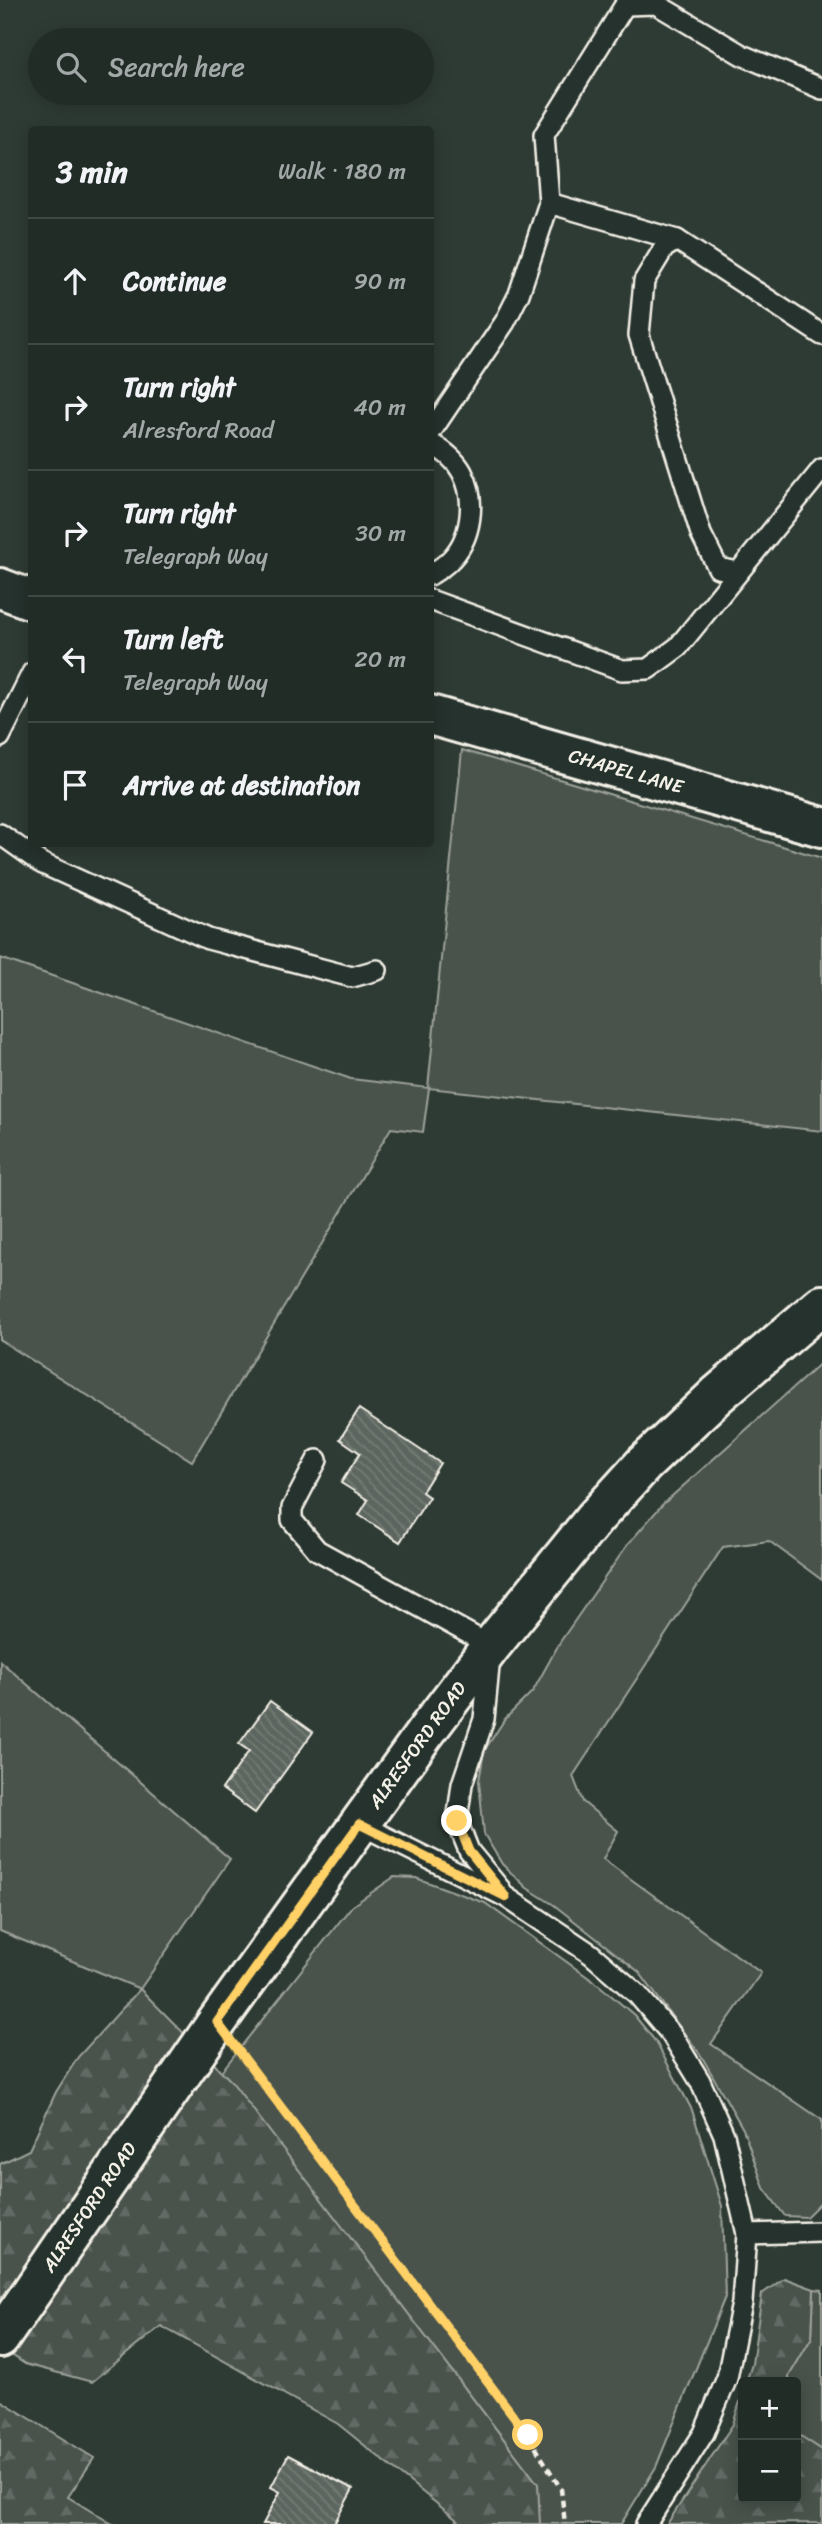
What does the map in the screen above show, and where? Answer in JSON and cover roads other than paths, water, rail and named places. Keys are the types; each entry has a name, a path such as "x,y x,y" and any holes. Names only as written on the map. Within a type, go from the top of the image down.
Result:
{"main road":[{"path":"0,588 28,598"},
{"name":"CHAPEL LANE","path":"434,716 822,827"},
{"name":"ALRESFORD ROAD","path":"0,2338 217,2022 491,1646 594,1519 644,1464 717,1395 822,1306"}],"lane":[{"path":"434,427 505,322 519,294 549,203 544,135 626,3 656,4 742,55 822,89"},
{"path":"549,203 677,240 822,335"},
{"path":"677,240 664,248 644,281 639,335 702,534 718,568 738,572"},
{"path":"434,446 446,453 461,471 470,494 470,518 463,541 449,561 434,572"},
{"path":"434,601 622,670 648,669 678,647 822,468"},
{"path":"0,737 28,681"},
{"path":"0,834 41,863 208,939 352,978 377,970"},
{"path":"317,1460 292,1508 292,1520 317,1550 491,1646 484,1719 462,1784 457,1821 469,1851 506,1897"},
{"path":"359,1824 506,1897 591,1954 637,1994 671,2034 700,2081 724,2136 747,2234 742,2304 727,2378 704,2433 646,2524"},
{"path":"747,2234 822,2232"}]}
